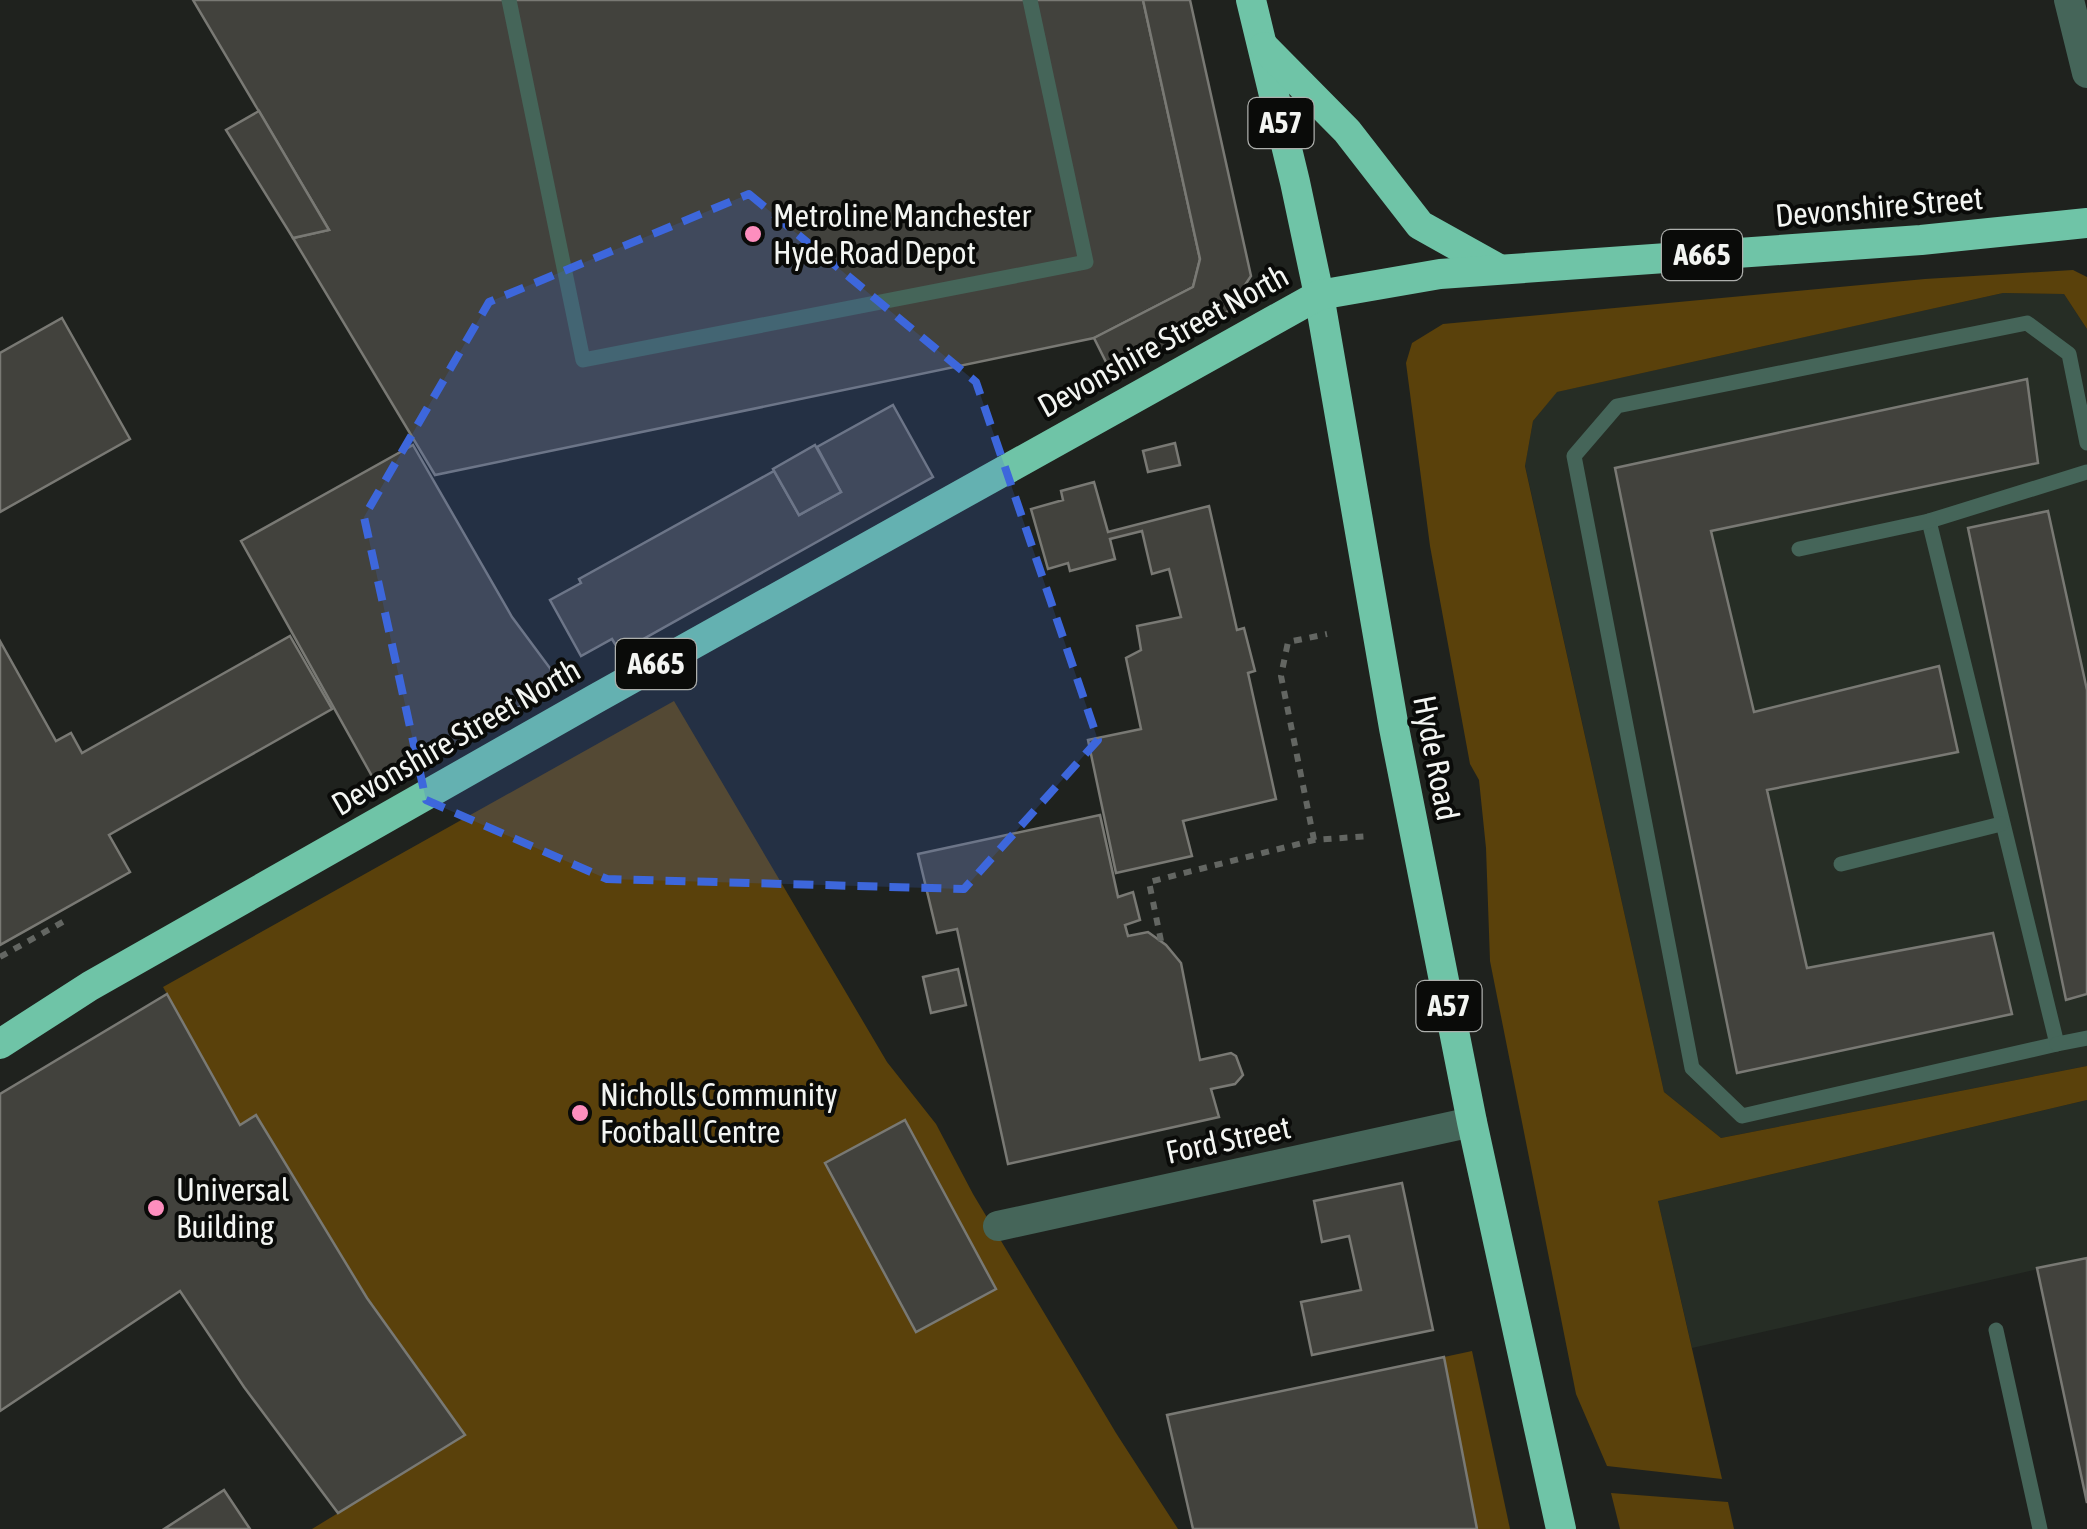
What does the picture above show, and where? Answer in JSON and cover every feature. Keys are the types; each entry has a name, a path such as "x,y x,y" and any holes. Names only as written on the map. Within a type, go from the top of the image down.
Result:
{"highway":[{"name":"Hyde Road","path":"1251,0 1296,182 1394,728 1472,1122 1560,1529"},
{"path":"1262,45 1346,131 1420,225 1499,269"},
{"name":"Devonshire Street","path":"1319,296 1419,276 1921,240 2087,223"},
{"name":"Devonshire Street North","path":"0,1044 90,986 596,698 1319,296"}],"street":[{"path":"2070,0 2087,74"},
{"name":"Ford Street","path":"998,1226 1472,1122"}],"lane":[{"path":"509,0 582,360 1086,262 1030,0"},
{"path":"2087,443 2069,354 2027,322 1617,406 1574,456 1692,1068 1742,1116 2087,1038"},
{"path":"1799,549 1929,521 2087,472"},
{"path":"1929,521 2057,1044"},
{"path":"1841,864 2002,824"},
{"path":"1996,1330 2040,1529"}],"path":[{"path":"1314,840 1281,676 1288,642 1327,634"},
{"path":"1161,941 1148,882 1314,840 1370,836"},
{"path":"0,957 68,919"}],"highlighted area":[{"path":"749,194 976,382 1098,740 964,889 607,879 426,800 364,517 489,302"}],"shaded area":[{"path":"2073,270 2087,277 2087,329 2064,294 2003,293 1557,392 1533,421 1525,466 1664,1092 1721,1138 2087,1066 2087,1100 1658,1201 1722,1479 1607,1466 1576,1394 1490,961 1479,780 1470,764 1430,546 1406,363 1412,343 1443,324 1925,279"},
{"path":"2003,293 2064,294 2087,329 2087,1066 1721,1138 1664,1092 1525,465 1533,421 1556,392"},
{"name":"Nicholls Community Football Centre","path":"674,701 887,1062 936,1124 973,1194 1178,1529 312,1529 464,1436 367,1298 257,1116 240,1125 163,987"},
{"path":"2087,1100 2087,1258 1692,1348 1658,1201"},
{"path":"1472,1351 1510,1529 1477,1529 1444,1357"},
{"path":"1611,1493 1728,1502 1734,1529 1620,1529"}],"building":[{"name":"Metroline Manchester Hyde Road Depot","path":"193,0 1143,0 1200,259 1193,287 1094,338 435,475 293,238 329,230"},
{"path":"1143,0 1190,0 1251,276 1223,318 1113,376 1094,338 1193,287 1200,259"},
{"path":"259,111 329,230 293,238 226,130"},
{"path":"62,318 130,439 0,512 0,353"},
{"path":"2027,379 2038,463 1711,531 1754,712 1939,666 1958,752 1767,790 1807,968 1993,933 2012,1014 1737,1073 1615,468"},
{"path":"893,405 933,477 620,652 612,639 581,656 550,600 581,583 579,579 774,471 799,515 841,492 817,447"},
{"path":"1175,443 1180,465 1148,472 1143,451"},
{"path":"413,445 512,617 561,683 378,787 241,541"},
{"path":"815,445 841,492 799,515 773,469"},
{"path":"1094,482 1108,532 1209,506 1237,630 1244,628 1255,671 1248,673 1276,799 1183,821 1192,856 1116,873 1088,740 1141,729 1126,658 1141,650 1137,626 1181,617 1169,569 1152,574 1142,531 1110,539 1115,559 1070,571 1068,563 1048,569 1031,509 1063,500 1061,491"},
{"path":"2048,511 2087,690 2087,994 2066,1000 1968,528"},
{"path":"290,636 332,709 109,835 130,872 0,945 0,641 56,741 71,733 82,753"},
{"path":"1100,815 1118,897 1133,892 1140,920 1125,925 1128,936 1148,932 1181,963 1200,1060 1231,1053 1243,1075 1235,1084 1211,1089 1219,1117 1008,1164 957,929 937,933 918,854"},
{"path":"958,969 966,1005 931,1013 923,977"},
{"name":"Universal Building","path":"167,994 240,1125 256,1115 367,1298 465,1435 338,1513 244,1387 180,1291 0,1411 0,1094"},
{"path":"905,1120 996,1289 916,1332 825,1163"},
{"path":"1402,1183 1433,1330 1312,1355 1301,1302 1361,1290 1349,1236 1322,1242 1314,1201"},
{"path":"2087,1258 2087,1503 2037,1268"},
{"path":"1444,1357 1477,1529 1193,1529 1167,1415"},
{"path":"224,1490 250,1529 164,1529"}],"place":[{"name":"Metroline Manchester Hyde Road Depot","path":"753,234"},
{"name":"Nicholls Community Football Centre","path":"580,1113"},
{"name":"Universal Building","path":"156,1208"}]}
